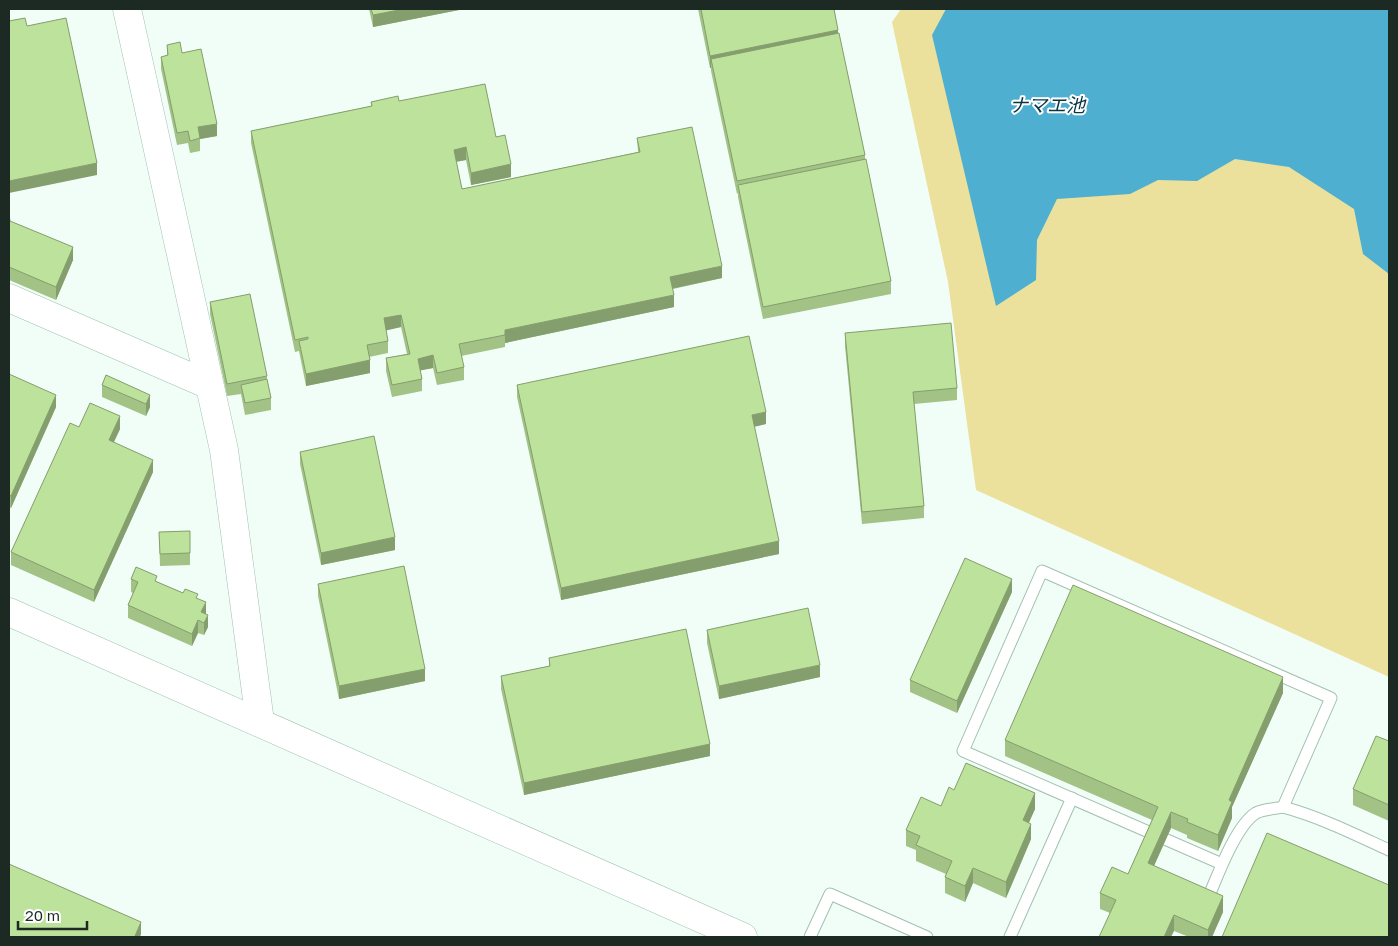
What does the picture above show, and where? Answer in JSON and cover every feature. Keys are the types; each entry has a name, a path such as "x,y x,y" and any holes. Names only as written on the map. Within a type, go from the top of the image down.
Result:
{"street":[{"path":"127,9 224,450 260,722"},
{"path":"9,298 209,385"},
{"path":"9,612 743,937"}],"lane":[{"path":"1222,864 963,751 1042,571 1331,698 1283,807"},
{"path":"1010,937 1072,798"},
{"path":"1203,910 1222,864 1245,822 1257,812 1283,807 1329,823 1389,850"},
{"path":"810,937 830,894 927,937"}],"shaded area":[{"path":"901,9 1389,9 1389,677 976,490 948,282 892,22"}],"water":[{"name":"ナマエ池","path":"946,9 1389,9 1389,274 1363,254 1354,209 1289,167 1235,159 1197,181 1158,180 1130,194 1057,199 1037,240 1036,280 996,306 932,35"}],"building":[{"path":"371,9 404,9 373,15"},
{"path":"701,9 834,9 838,30 710,56"},
{"path":"25,18 27,26 66,18 97,163 9,181 9,21"},
{"path":"839,33 865,155 737,181 711,59"},
{"path":"180,42 182,53 201,49 217,124 198,127 200,138 190,141 188,131 177,133 161,57 168,55 167,45"},
{"path":"485,84 496,137 505,135 511,164 471,173 466,147 454,150 462,189 640,152 637,138 692,127 722,266 670,277 674,295 505,330 505,335 459,344 464,367 437,373 433,355 418,359 422,379 392,385 386,358 410,354 401,315 384,318 388,341 367,345 370,360 306,374 299,341 308,339 308,337 295,340 251,131 372,106 371,102 398,96 399,101"},
{"path":"866,159 891,281 763,307 738,185"},
{"path":"9,214 10,221 73,247 56,287 9,267"},
{"path":"250,294 267,376 227,384 210,302"},
{"path":"951,323 957,388 913,392 924,506 862,512 845,333"},
{"path":"749,336 766,412 752,415 779,541 561,588 517,385"},
{"path":"9,374 56,395 11,496 9,495"},
{"path":"106,375 150,395 146,404 102,385"},
{"path":"267,379 271,398 245,403 241,385"},
{"path":"90,403 120,416 109,440 153,460 94,590 11,552 70,423 79,427"},
{"path":"374,436 395,537 321,553 300,452"},
{"path":"190,531 190,553 160,554 159,532"},
{"path":"965,558 1012,579 957,701 910,680"},
{"path":"404,566 425,669 339,686 318,584"},
{"path":"136,567 157,576 155,581 183,593 185,589 198,594 196,598 206,602 201,612 208,615 204,623 198,620 192,634 128,605 138,582 131,579"},
{"path":"1073,585 1283,677 1229,800 1232,802 1218,835 1187,822 1188,819 1171,812 1148,863 1223,896 1208,930 1174,915 1164,937 1099,937 1116,900 1100,893 1112,867 1128,874 1158,807 1005,740"},
{"path":"808,608 820,665 719,686 707,630"},
{"path":"686,629 710,744 524,783 501,676 550,666 549,658"},
{"path":"1376,736 1389,741 1389,805 1353,789"},
{"path":"966,763 1035,793 1023,820 1031,824 1006,882 973,868 965,886 945,877 952,861 916,845 920,836 906,830 921,797 941,806 949,787 954,790"},
{"path":"1267,833 1389,885 1389,937 1222,937"},
{"path":"9,864 141,922 135,936 139,937 9,937"}]}
